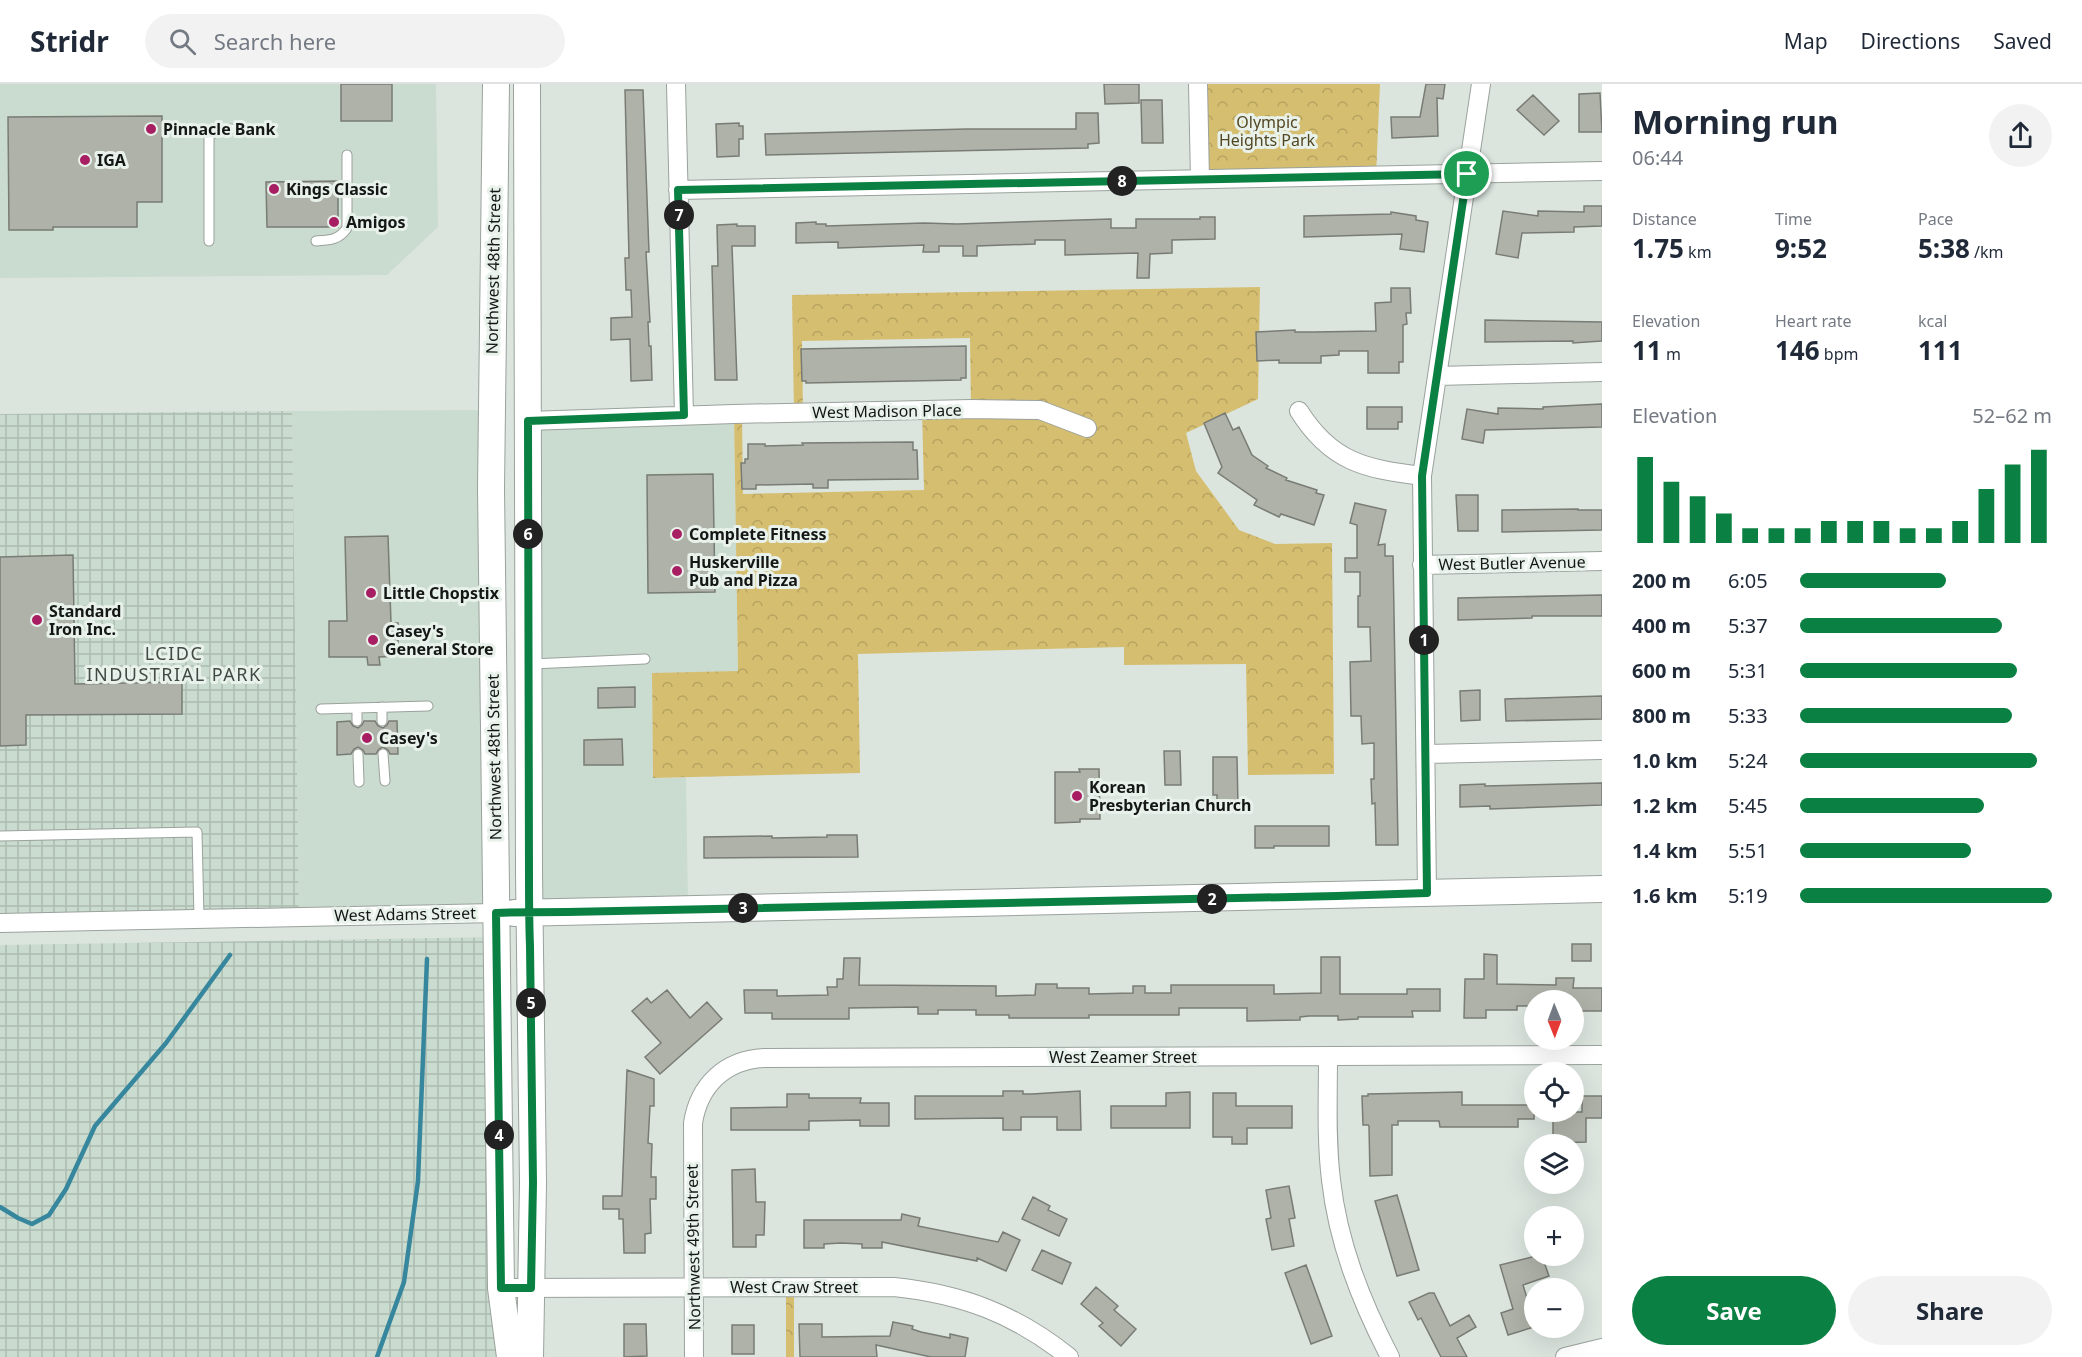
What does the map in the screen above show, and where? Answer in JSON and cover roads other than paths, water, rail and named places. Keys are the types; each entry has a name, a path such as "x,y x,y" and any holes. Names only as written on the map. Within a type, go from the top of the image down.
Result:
{"main road":[{"name":"Northwest 48th Street","path":"496,84 491,410 496,913 501,1288 510,1357"},
{"name":"Northwest 48th Street","path":"527,84 533,1183 530,1357"},
{"path":"496,123 512,165 516,410 517,415 528,421"},
{"name":"West Adams Street","path":"496,913 1602,889"}],"street":[{"path":"676,84 684,415"},
{"path":"1198,84 1200,179"},
{"path":"1427,893 1422,476 1481,84"},
{"path":"678,190 1602,171"},
{"path":"1437,376 1602,372"},
{"name":"West Madison Place","path":"528,421 971,409 1040,410 1087,428"},
{"path":"1299,411 1315,435 1337,453 1367,466 1422,476"},
{"name":"West Butler Avenue","path":"1422,565 1602,561"},
{"path":"1426,754 1602,750"},
{"name":"West Adams Street","path":"0,922 496,913"},
{"name":"West Zeamer Street","path":"692,1136 695,1110 708,1084 734,1064 756,1059 1602,1055"},
{"path":"1328,1056 1329,1159 1337,1219 1354,1281 1390,1357"},
{"name":"Northwest 49th Street","path":"692,1136 694,1357"},
{"name":"West Craw Street","path":"501,1288 894,1287 923,1290 958,1297 986,1307 1048,1340 1069,1357"},
{"path":"1565,1357 1602,1348"}],"lane":[{"path":"209,241 209,136 219,130 231,129"},
{"path":"316,242 336,239 342,236 347,228 347,155"},
{"path":"529,664 645,659"},
{"path":"321,709 428,706"},
{"path":"382,707 382,721"},
{"path":"357,708 357,721"},
{"path":"358,754 359,782"},
{"path":"383,754 385,781"},
{"path":"0,836 197,832 199,918"}],"waterway":[{"path":"0,1207 32,1224 49,1215 66,1189 95,1126 166,1043 230,955"},
{"path":"377,1357 404,1282 418,1181 427,959"}],"place":[{"name":"Pinnacle Bank","path":"151,129"},
{"name":"IGA","path":"85,160"},
{"name":"Kings Classic","path":"274,189"},
{"name":"Amigos","path":"334,222"},
{"name":"Complete Fitness","path":"677,534"},
{"name":"Huskerville Pub and Pizza","path":"677,571"},
{"name":"Little Chopstix","path":"371,593"},
{"name":"Standard Iron Inc.","path":"37,620"},
{"name":"Casey's General Store","path":"373,640"},
{"name":"Casey's","path":"367,738"},
{"name":"Korean Presbyterian Church","path":"1077,796"}],"district":[{"name":"LCIDC INDUSTRIAL PARK","path":"174,663"}],"park label":[{"name":"Olympic Heights Park","path":"1267,131"}]}
